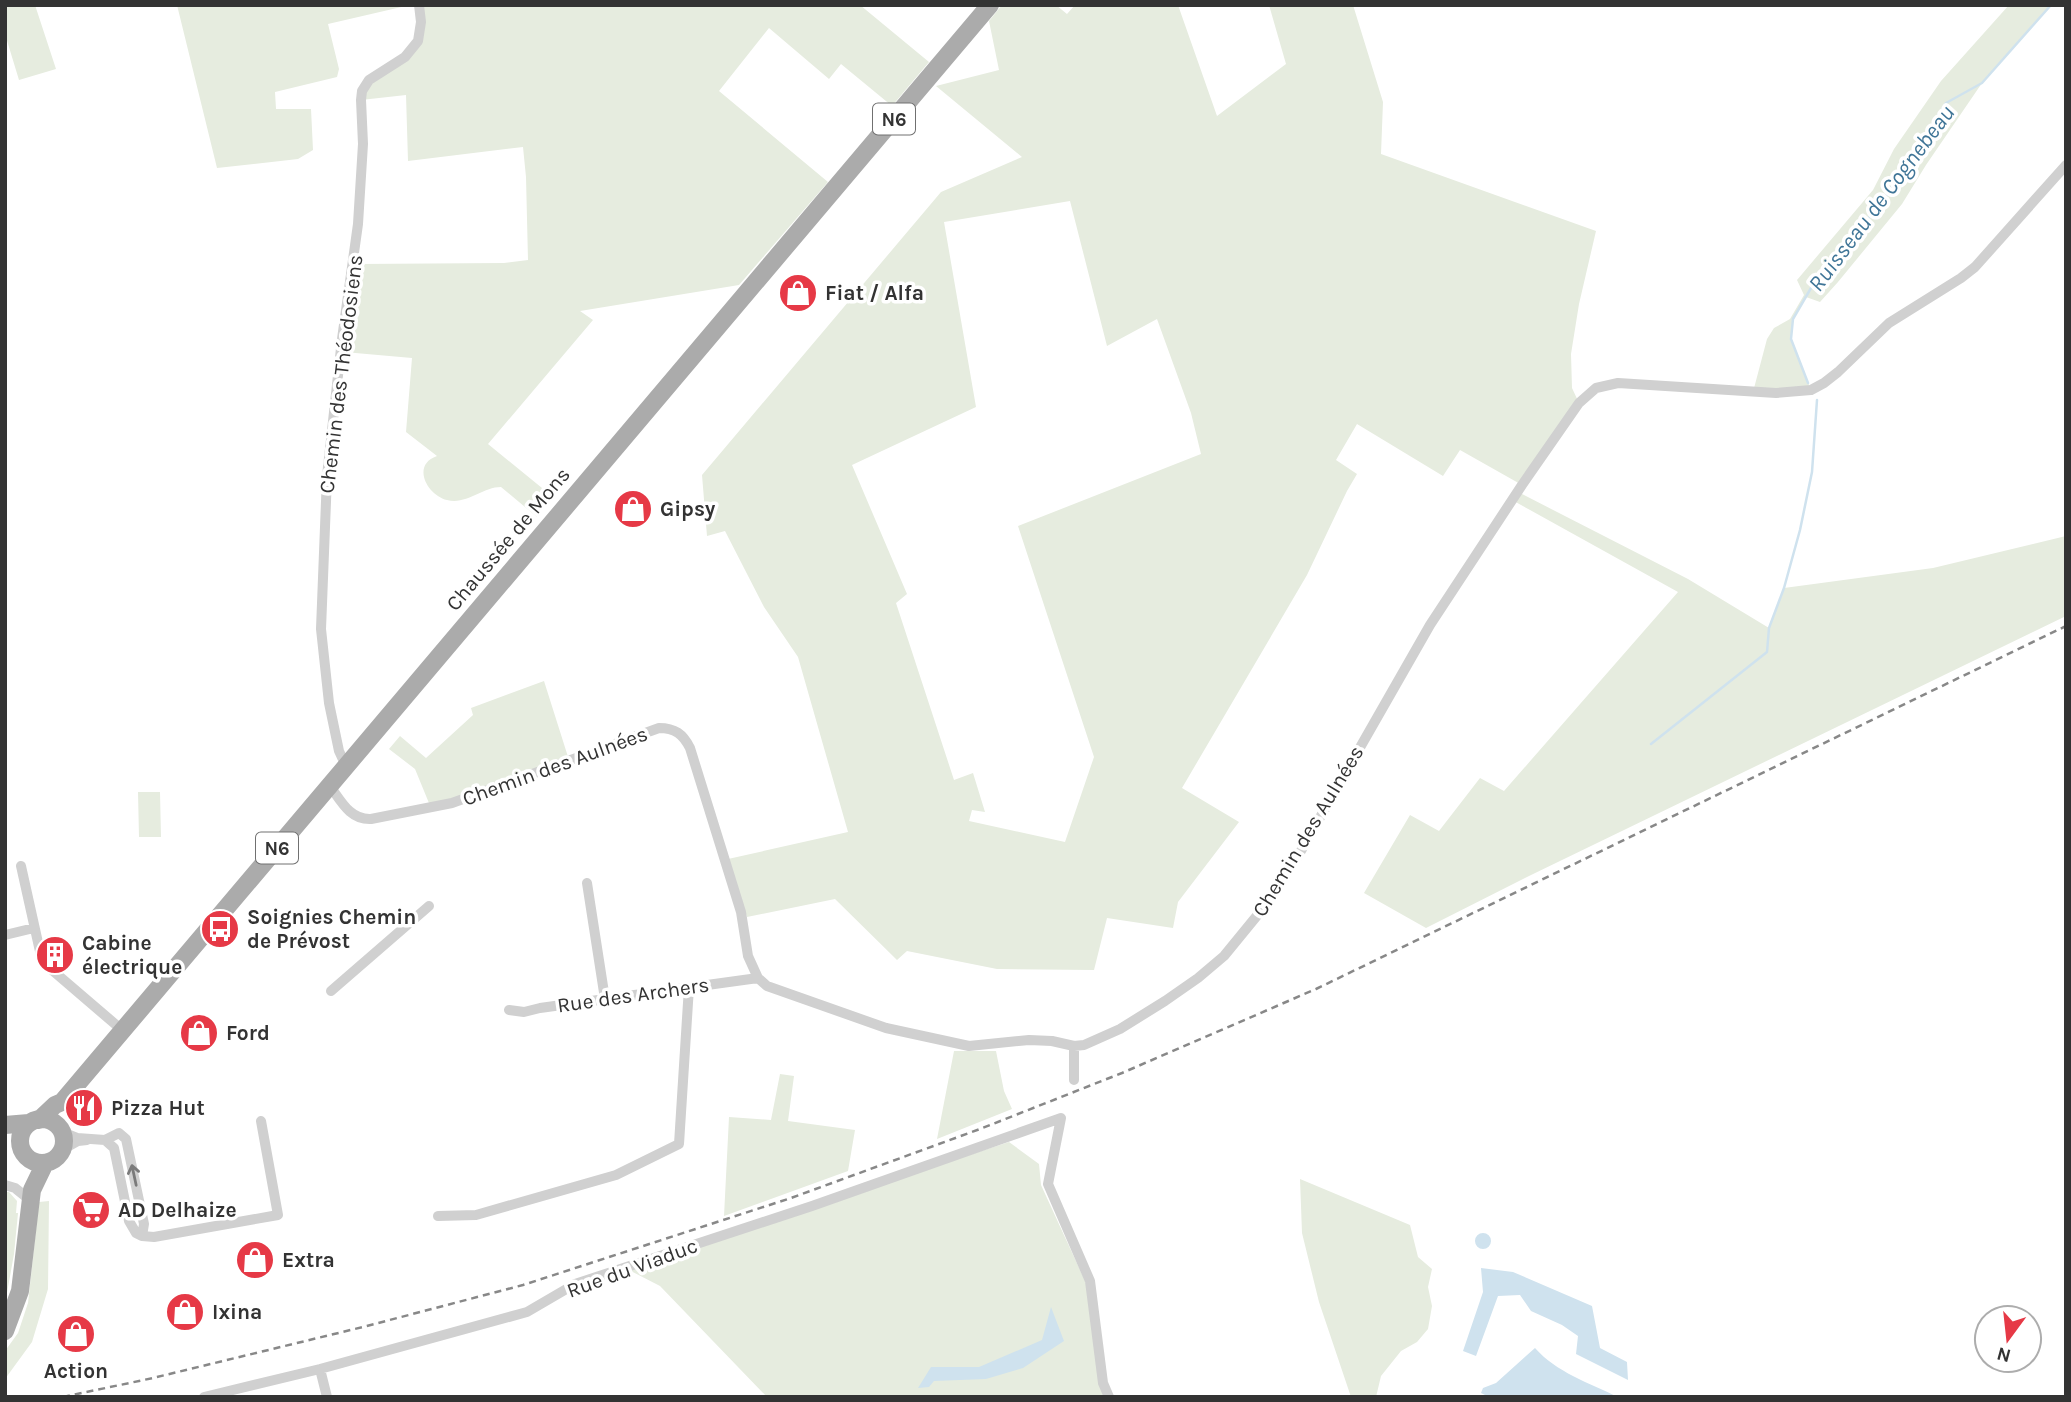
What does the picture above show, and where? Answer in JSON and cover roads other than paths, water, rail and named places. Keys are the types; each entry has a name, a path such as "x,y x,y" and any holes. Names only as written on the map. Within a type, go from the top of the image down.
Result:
{"main road":[{"name":"Chaussée de Mons","path":"34,1122 62,1102 990,5"},
{"path":"61,1137 53,1122 5,1127 34,1162 45,1163 56,1158 61,1137 62,1102"},
{"path":"31,1195 22,1132 34,1122"},
{"path":"5,1331 20,1291 31,1195 45,1163"}],"street":[{"name":"Chemin des Théodosiens","path":"346,766 339,751 329,699 321,629 327,476 360,200 363,144 361,100 362,91 369,80 405,57 418,41 421,22 419,5"},
{"name":"Chemin des Aulnées","path":"330,786 354,816 371,819 452,803 659,728 675,730 690,748 741,912 748,956 758,978 766,986 886,1028 956,1045 976,1046 1028,1040 1084,1045 1120,1029 1165,1001 1212,967 1242,936 1298,856 1461,575 1564,423 1586,396 1604,385 1618,383 1776,393 1806,391 1817,387 1838,372 1889,323 1975,267 2066,165"},
{"path":"21,866 34,928 45,964 122,1030"},
{"path":"587,883 605,999"},
{"path":"331,991 429,906"},
{"path":"5,935 34,928"},
{"name":"Rue des Archers","path":"509,1010 524,1012 758,978"},
{"path":"438,1216 476,1215 616,1175 679,1143 689,987"},
{"path":"1074,1046 1074,1080"},
{"name":"Rue du Viaduc","path":"204,1397 320,1369 527,1312 576,1284 812,1206 1061,1118 1048,1184 1090,1281 1103,1383 1109,1397"},
{"path":"61,1137 104,1140 114,1148 129,1221 136,1233 154,1237 278,1215 261,1121"},
{"path":"61,1137 78,1142 90,1139"},
{"path":"5,1185 31,1195"},
{"path":"320,1369 327,1397"}],"water":[{"path":"1483,1233 1489,1235 1489,1247 1483,1249 1477,1247 1475,1241 1477,1235"},
{"path":"1481,1268 1513,1272 1592,1306 1600,1348 1627,1362 1628,1380 1576,1354 1578,1336 1562,1325 1531,1311 1520,1295 1498,1296 1476,1356 1463,1351 1483,1292"},
{"path":"1051,1307 1064,1341 1023,1368 986,1379 934,1381 929,1387 918,1388 931,1367 979,1367 1042,1340"},
{"path":"1535,1348 1563,1370 1618,1397 1489,1397 1481,1393 1483,1388 1496,1383"}],"waterway":[{"name":"Ruisseau de Cognebeau","path":"1808,383 1791,339 1793,319 1811,288 1884,199 1946,103 1982,83 2051,5"},
{"name":"Ruisseau de Cognebeau","path":"1651,744 1767,652 1769,628 1784,588 1800,530 1812,472 1817,400"}],"railway":[{"path":"63,1397 363,1327 523,1285 791,1198 980,1129 1122,1073 1316,989 2066,626"}],"place":[{"name":"Fiat / Alfa","path":"798,293"},
{"name":"Gipsy","path":"633,509"},
{"name":"Soignies Chemin de Prévost","path":"220,929"},
{"name":"Cabine électrique","path":"55,955"},
{"name":"Ford","path":"199,1033"},
{"name":"Pizza Hut","path":"84,1108"},
{"name":"AD Delhaize","path":"91,1210"},
{"name":"Extra","path":"255,1260"},
{"name":"Ixina","path":"185,1312"},
{"name":"Action","path":"76,1334"}]}
